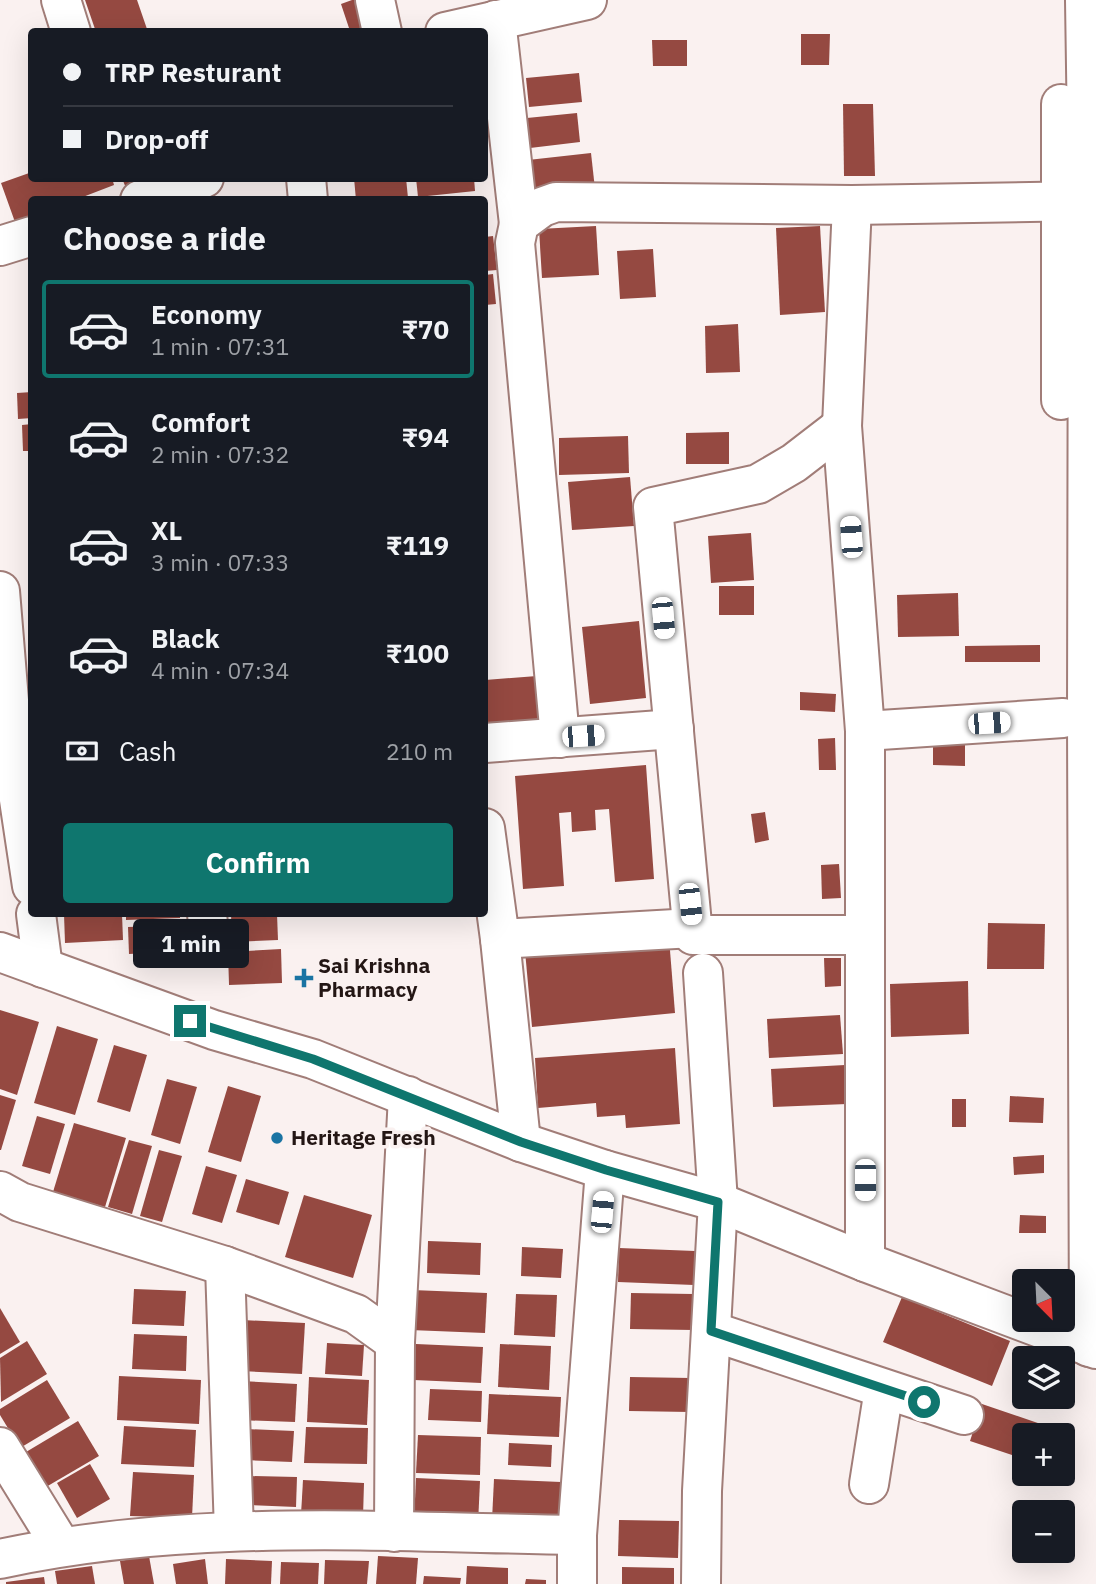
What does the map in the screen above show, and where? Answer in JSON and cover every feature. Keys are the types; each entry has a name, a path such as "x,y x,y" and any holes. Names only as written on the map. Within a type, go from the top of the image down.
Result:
{"street":[{"path":"61,0 70,28"},
{"path":"374,0 381,28"},
{"path":"462,28 587,0"},
{"path":"1062,0 1081,201"},
{"path":"0,952 215,1030 313,1059 521,1142 718,1202 865,1262 1085,1345 1081,201 1085,0"},
{"path":"496,20 519,224 514,243 560,738"},
{"path":"152,196 192,182"},
{"path":"519,224 542,207 556,202 852,205 1081,201"},
{"path":"852,205 842,426 865,732 865,1262"},
{"path":"0,246 28,237"},
{"path":"842,426 794,463 758,484 653,507 693,935 865,935"},
{"path":"0,591 4,672 23,773 28,836"},
{"path":"865,732 1082,717"},
{"path":"488,743 674,729"},
{"path":"488,850 521,1142"},
{"path":"36,917 43,968"},
{"path":"500,939 693,928"},
{"path":"701,1584 702,1491 718,1202 703,973"},
{"path":"394,1532 395,1342 408,1096"},
{"path":"577,1584 577,1535 606,1170"},
{"path":"0,1191 20,1202 225,1266 356,1314 395,1342"},
{"path":"225,1266 234,1531"},
{"path":"711,1331 964,1415"},
{"path":"869,1484 884,1388"},
{"path":"0,1447 61,1546"},
{"path":"0,1559 61,1546 234,1531 577,1535"}],"building":[{"path":"85,0 137,0 147,28 95,28"},
{"path":"364,0 372,24 349,28 341,4"},
{"path":"801,34 830,34 829,65 801,65"},
{"path":"652,40 687,40 687,66 653,66"},
{"path":"579,73 582,102 529,107 526,78"},
{"path":"843,104 873,104 875,176 844,176"},
{"path":"577,113 580,142 530,148 527,118"},
{"path":"591,153 595,189 532,196 528,160"},
{"path":"28,173 28,182 113,182 114,185 85,196 28,196 28,217 15,222 1,183"},
{"path":"124,182 155,182 129,196"},
{"path":"354,182 406,182 408,196 356,196"},
{"path":"416,182 474,182 475,191 418,196"},
{"path":"596,226 599,275 542,278 539,229"},
{"path":"820,226 825,312 780,315 776,228"},
{"path":"493,236 497,270 488,271 488,237"},
{"path":"653,249 656,297 620,299 617,251"},
{"path":"493,274 496,304 488,305 488,275"},
{"path":"738,324 740,372 706,373 705,326"},
{"path":"28,392 28,418 18,419 17,393"},
{"path":"28,424 28,451 23,451 22,425"},
{"path":"729,432 729,464 686,464 686,433"},
{"path":"628,436 629,473 559,475 559,438"},
{"path":"630,477 634,526 572,530 568,482"},
{"path":"751,533 754,580 711,583 708,536"},
{"path":"719,586 754,586 754,615 719,615"},
{"path":"958,593 959,636 898,637 897,595"},
{"path":"639,621 646,698 590,704 582,627"},
{"path":"1040,645 1040,662 965,662 965,646"},
{"path":"537,676 541,720 488,724 488,680"},
{"path":"800,692 836,694 835,712 800,710"},
{"path":"835,738 836,770 819,770 818,739"},
{"path":"933,741 965,741 965,766 933,765"},
{"path":"646,765 654,879 615,882 609,809 595,810 596,830 572,832 571,812 559,813 564,886 523,889 515,776"},
{"path":"765,812 769,840 755,843 751,814"},
{"path":"839,864 841,898 822,899 821,865"},
{"path":"64,917 122,917 123,940 65,943"},
{"path":"126,917 180,917 180,918 126,920"},
{"path":"231,917 277,917 278,940 232,942"},
{"path":"988,923 1045,924 1044,969 987,969"},
{"path":"183,925 185,951 129,954 128,927"},
{"path":"669,938 675,1013 532,1027 525,951"},
{"path":"281,949 282,983 229,985 228,952"},
{"path":"824,958 841,958 841,986 825,987"},
{"path":"968,981 969,1034 891,1037 890,984"},
{"path":"0,1010 39,1022 17,1095 0,1089"},
{"path":"840,1015 843,1054 769,1058 767,1019"},
{"path":"57,1026 98,1039 75,1115 34,1103"},
{"path":"114,1045 147,1055 130,1112 97,1102"},
{"path":"675,1048 680,1124 626,1128 625,1115 597,1117 596,1103 538,1108 535,1058"},
{"path":"845,1065 847,1104 773,1107 771,1069"},
{"path":"167,1079 197,1087 180,1144 151,1135"},
{"path":"228,1086 261,1096 241,1162 208,1152"},
{"path":"0,1095 16,1100 1,1150 0,1150"},
{"path":"1010,1096 1044,1098 1043,1123 1009,1122"},
{"path":"952,1099 966,1099 966,1127 952,1127"},
{"path":"37,1116 65,1124 50,1174 22,1166"},
{"path":"74,1123 126,1138 105,1207 53,1192"},
{"path":"129,1140 152,1146 132,1214 108,1207"},
{"path":"159,1150 182,1156 162,1222 140,1216"},
{"path":"1044,1155 1044,1173 1014,1175 1013,1157"},
{"path":"206,1166 237,1175 222,1223 192,1214"},
{"path":"246,1179 289,1192 279,1225 236,1212"},
{"path":"304,1195 372,1215 353,1278 285,1257"},
{"path":"1020,1215 1046,1216 1046,1233 1019,1233"},
{"path":"428,1241 481,1243 480,1275 427,1273"},
{"path":"522,1247 563,1249 561,1278 521,1276"},
{"path":"619,1248 695,1251 694,1285 618,1282"},
{"path":"134,1289 186,1291 184,1326 132,1324"},
{"path":"412,1290 487,1293 485,1333 410,1330"},
{"path":"631,1293 693,1294 693,1330 630,1329"},
{"path":"516,1294 557,1295 555,1337 514,1335"},
{"path":"902,1297 1010,1341 992,1386 883,1342"},
{"path":"0,1308 20,1342 0,1354"},
{"path":"243,1320 305,1323 302,1374 240,1371"},
{"path":"134,1334 187,1336 186,1371 132,1369"},
{"path":"27,1341 47,1374 1,1402 0,1358"},
{"path":"327,1343 364,1345 362,1376 325,1374"},
{"path":"416,1344 483,1347 481,1383 414,1380"},
{"path":"500,1344 551,1346 549,1390 498,1387"},
{"path":"119,1376 201,1380 199,1424 117,1420"},
{"path":"309,1377 369,1380 367,1425 307,1422"},
{"path":"630,1377 691,1378 690,1412 629,1411"},
{"path":"47,1380 70,1418 20,1448 0,1415 0,1409"},
{"path":"240,1381 297,1384 295,1422 238,1420"},
{"path":"430,1389 482,1391 481,1422 428,1420"},
{"path":"489,1394 561,1397 559,1437 487,1434"},
{"path":"982,1404 1038,1423 1012,1423 1012,1455 970,1441"},
{"path":"78,1421 99,1456 46,1487 26,1452"},
{"path":"124,1426 196,1430 194,1467 121,1464"},
{"path":"306,1427 368,1428 367,1464 304,1463"},
{"path":"247,1429 294,1431 292,1462 245,1460"},
{"path":"418,1435 481,1437 480,1475 416,1473"},
{"path":"509,1443 552,1445 551,1467 508,1465"},
{"path":"90,1464 110,1499 77,1518 57,1483"},
{"path":"133,1472 194,1475 192,1518 130,1516"},
{"path":"248,1476 297,1477 296,1507 247,1505"},
{"path":"416,1478 480,1481 478,1524 414,1521"},
{"path":"494,1479 561,1482 559,1523 492,1520"},
{"path":"303,1480 364,1483 363,1517 301,1515"},
{"path":"619,1520 679,1521 678,1558 618,1556"},
{"path":"149,1556 154,1584 124,1584 120,1561"},
{"path":"378,1556 418,1558 416,1584 376,1584"},
{"path":"205,1559 208,1584 176,1584 173,1564"},
{"path":"226,1559 272,1561 271,1584 225,1584"},
{"path":"325,1560 369,1561 367,1584 324,1584"},
{"path":"281,1562 319,1563 318,1584 280,1584"},
{"path":"92,1566 95,1584 57,1584 55,1571"},
{"path":"467,1566 508,1568 508,1584 466,1584"},
{"path":"622,1567 674,1568 674,1584 622,1584"},
{"path":"424,1576 461,1578 460,1584 423,1584"},
{"path":"44,1577 45,1584 6,1584 6,1582"},
{"path":"526,1579 546,1580 546,1584 525,1584"}],"place":[{"name":"Sai Krishna Pharmacy","path":"304,978"},
{"name":"Heritage Fresh","path":"277,1138"}],"route":[{"path":"190,1021 313,1059 521,1142 718,1202 711,1331 924,1402"}]}
